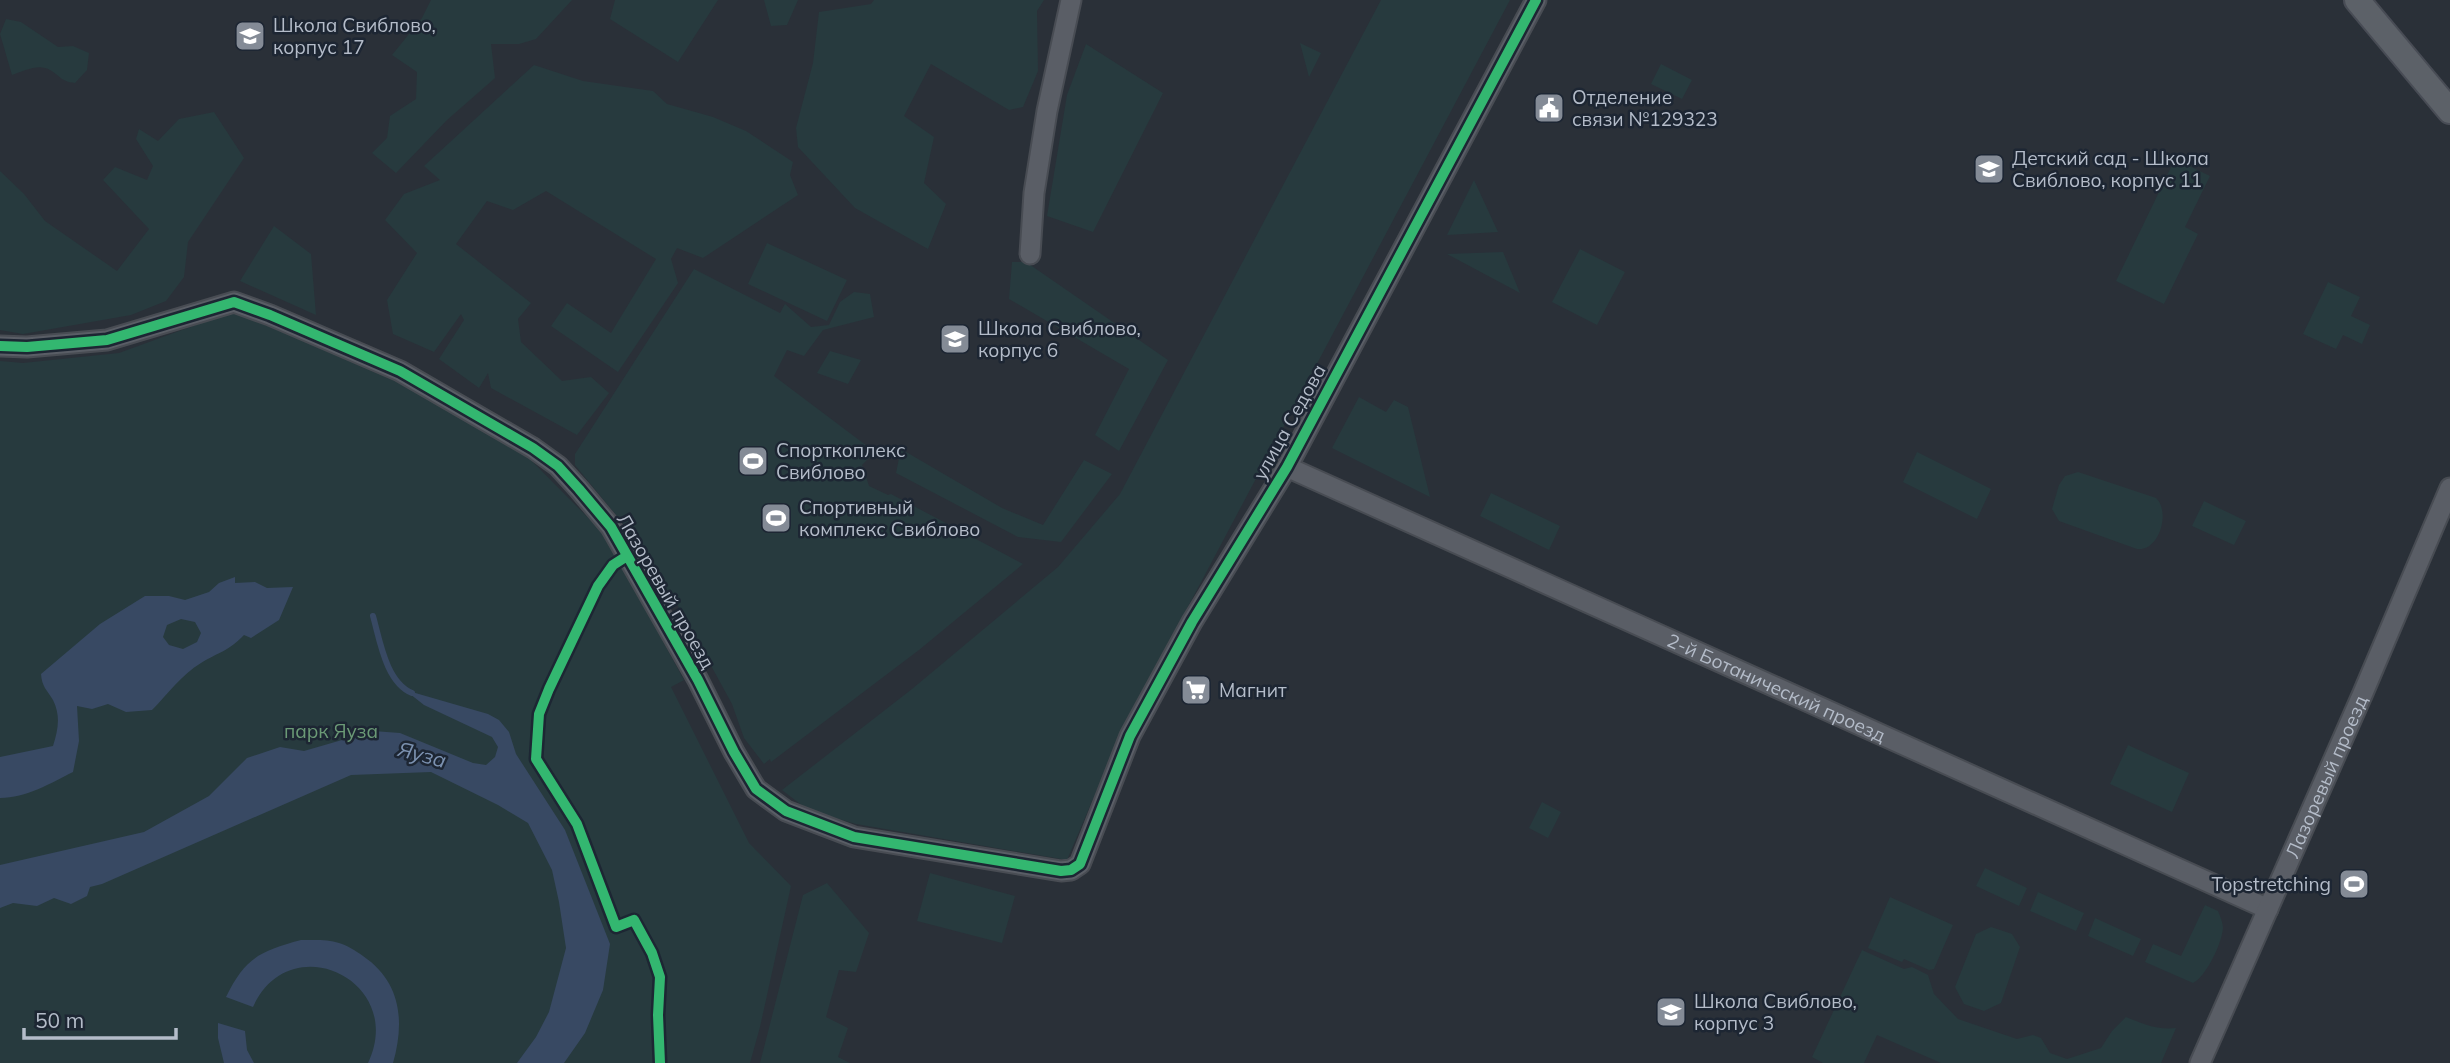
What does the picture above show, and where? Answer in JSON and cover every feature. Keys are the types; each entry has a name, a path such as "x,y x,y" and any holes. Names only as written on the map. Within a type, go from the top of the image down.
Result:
{"main road":[{"path":"2357,0 2450,111"}],"street":[{"path":"1031,254 1034,193 1047,111 1071,0"},
{"name":"улица Седова","path":"1080,864 1130,736 1192,622 1287,467 1536,0"},
{"name":"Лазоревый проезд","path":"0,346 27,347 107,340 234,302 400,371 533,448 558,466 579,489 611,527 756,789 786,811 854,837 1062,871 1072,870 1080,864"},
{"name":"2-й Ботанический проезд","path":"1287,467 2268,909"},
{"name":"Лазоревый проезд","path":"2200,1063 2450,488"}],"green space":[{"path":"431,0 572,0 536,39 519,44 491,44 495,78 447,120 396,173 372,153 387,138 390,116 416,99 417,72 392,55 422,18"},
{"path":"615,0 718,0 678,62 610,19"},
{"path":"764,0 798,0 787,25 771,26"},
{"path":"874,0 1044,0 1037,11 1038,71 1023,107 1009,110 931,64 904,116 934,137 924,183 946,204 928,249 855,208 798,147 796,128 813,63 819,12 871,4"},
{"path":"1381,0 1510,0 1122,731 1067,860 856,824 808,810 782,790 912,689 1058,567 1120,494"},
{"path":"6,19 21,22 58,47 73,46 89,53 87,70 75,83 41,67 12,75 0,34"},
{"path":"1300,43 1321,53 1309,77"},
{"path":"1086,44 1163,93 1093,232 1047,216 1067,95"},
{"path":"1661,64 1692,80 1682,99 1651,84"},
{"path":"534,65 583,81 653,91 667,104 713,117 746,131 793,162 790,175 798,195 703,258 677,248 671,259 678,283 618,372 551,326 567,303 611,333 656,259 546,191 513,210 487,201 456,244 531,303 518,319 521,342 562,381 591,377 609,393 577,435 491,388 488,373 479,388 439,359 464,320 461,314 434,352 393,334 387,300 417,253 385,220 404,194 440,180 424,166"},
{"path":"214,112 244,158 188,242 184,277 166,301 131,315 23,334 0,330 0,171 24,194 45,221 117,271 149,229 103,180 115,167 147,180 153,166 136,139 139,129 158,141 179,119"},
{"path":"2175,159 2210,176 2185,227 2198,234 2164,304 2116,281"},
{"path":"1474,180 1498,232 1447,235"},
{"path":"274,226 311,254 316,315 240,281"},
{"path":"767,243 847,280 827,321 748,284"},
{"path":"1580,249 1625,272 1597,325 1552,302"},
{"path":"1503,252 1520,293 1447,254"},
{"path":"1012,262 1026,262 1168,360 1119,451 1095,435 1129,369 1009,299"},
{"name":"Спортивный комплекс Свиблово","path":"694,269 780,313 785,304 811,327 829,325 840,302 854,292 870,294 874,317 823,330 804,356 787,350 774,376 875,452 862,465 869,486 891,494 1023,564 919,650 771,762 770,759 764,764 744,738 732,704 680,609 629,531 575,465 575,454"},
{"path":"2328,282 2360,297 2351,316 2370,325 2362,344 2343,335 2336,349 2303,334"},
{"name":"парк Яуза","path":"234,311 397,382 519,448 605,535 684,680 671,687 749,843 791,886 750,1063 0,1063 0,361 23,363 119,353"},
{"path":"830,351 861,360 848,384 817,373"},
{"path":"1359,397 1386,412 1394,400 1408,407 1430,497 1332,448"},
{"path":"901,449 1002,508 1043,525 1084,460 1112,474 1061,542 1018,537 896,473"},
{"path":"1917,452 1991,489 1977,519 1903,482"},
{"path":"2078,472 2156,498 2162,512 2157,538 2145,548 2137,549 2059,521 2052,509 2059,485 2065,476"},
{"path":"1491,493 1560,526 1549,550 1480,516"},
{"path":"2204,501 2246,521 2234,545 2192,526"},
{"path":"2128,745 2189,773 2172,812 2110,784"},
{"path":"1542,802 1561,812 1548,838 1529,828"},
{"path":"1985,868 2027,888 2019,906 1976,886"},
{"path":"930,873 1015,896 1002,943 917,921"},
{"path":"827,883 869,933 856,972 839,970 826,1017 848,1028 838,1057 850,1063 760,1063 803,895"},
{"path":"2038,892 2084,913 2076,931 2030,911"},
{"path":"1890,897 1953,925 1934,969 1929,970 1904,959 1902,962 1868,948"},
{"path":"2205,905 2218,911 2223,928 2213,959 2198,980 2193,983 2145,962 2153,944 2181,956"},
{"path":"2095,918 2141,939 2133,956 2088,936"},
{"path":"1991,927 2012,934 2020,947 2001,1003 1984,1011 1964,1004 1955,987 1976,934"},
{"path":"1862,950 1904,969 1912,967 1928,975 1934,994 1958,1019 2017,1039 2033,1035 2041,1038 2050,1053 2067,1059 2101,1048 2112,1031 2126,1017 2156,1027 2176,1028 2161,1063 1941,1063 1877,1035 1864,1063 1823,1063 1812,1057"}],"water":[{"path":"235,577 235,583 255,582 267,588 293,587 279,620 251,638 244,635 229,648 194,668 152,710 126,712 108,704 92,709 77,706 79,741 73,772 29,793 0,798 0,757 53,746 58,717 41,674 100,624 145,596 169,596 185,600 209,592 219,583","holes":["181,619 195,622 201,633 197,642 183,649 169,645 163,637 167,625"]},
{"name":"Яуза","path":"405,690 488,714 499,720 509,732 516,754 565,830 610,944 603,990 585,1033 564,1063 517,1063 536,1037 549,1012 566,948 552,870 528,823 431,772 351,775 90,887 87,896 71,904 54,898 37,906 13,903 0,908 0,865 144,832 209,796 247,758 280,747 304,751 373,731 400,733 473,763 486,765 495,757 498,747 492,737 424,705"},
{"path":"301,940 330,941 345,945 376,966 385,978 397,1004 399,1018 393,1063 368,1063 376,1034 372,1008 359,988 339,974 316,967 292,970 270,982 253,1007 226,997 240,973 255,958"},
{"path":"218,1023 245,1031 247,1050 254,1063 224,1063 218,1038"}],"waterway":[{"path":"373,616 390,670 403,688 412,693"}],"cycle path":[{"path":"0,346 27,347 107,340 234,302 400,371 533,448 558,466 579,489 611,527 756,789 786,811 854,837 1061,871 1071,870 1080,864 1130,736 1192,622 1287,467 1536,0"},
{"path":"627,556 613,565 598,586 549,689 539,714 536,759 577,824 616,927 634,920 652,953 660,977 660,1063"}],"place":[{"name":"Школа Свиблово, корпус 17","path":"250,36"},
{"name":"Отделение связи №129323","path":"1549,108"},
{"name":"Детский сад - Школа Свиблово, корпус 11","path":"1989,169"},
{"name":"Школа Свиблово, корпус 6","path":"955,339"},
{"name":"Спорткоплекс Свиблово","path":"753,461"},
{"name":"Спортивный комплекс Свиблово","path":"776,518"},
{"name":"Магнит","path":"1196,690"},
{"name":"Topstretching","path":"2354,884"},
{"name":"Школа Свиблово, корпус 3","path":"1671,1012"}]}
